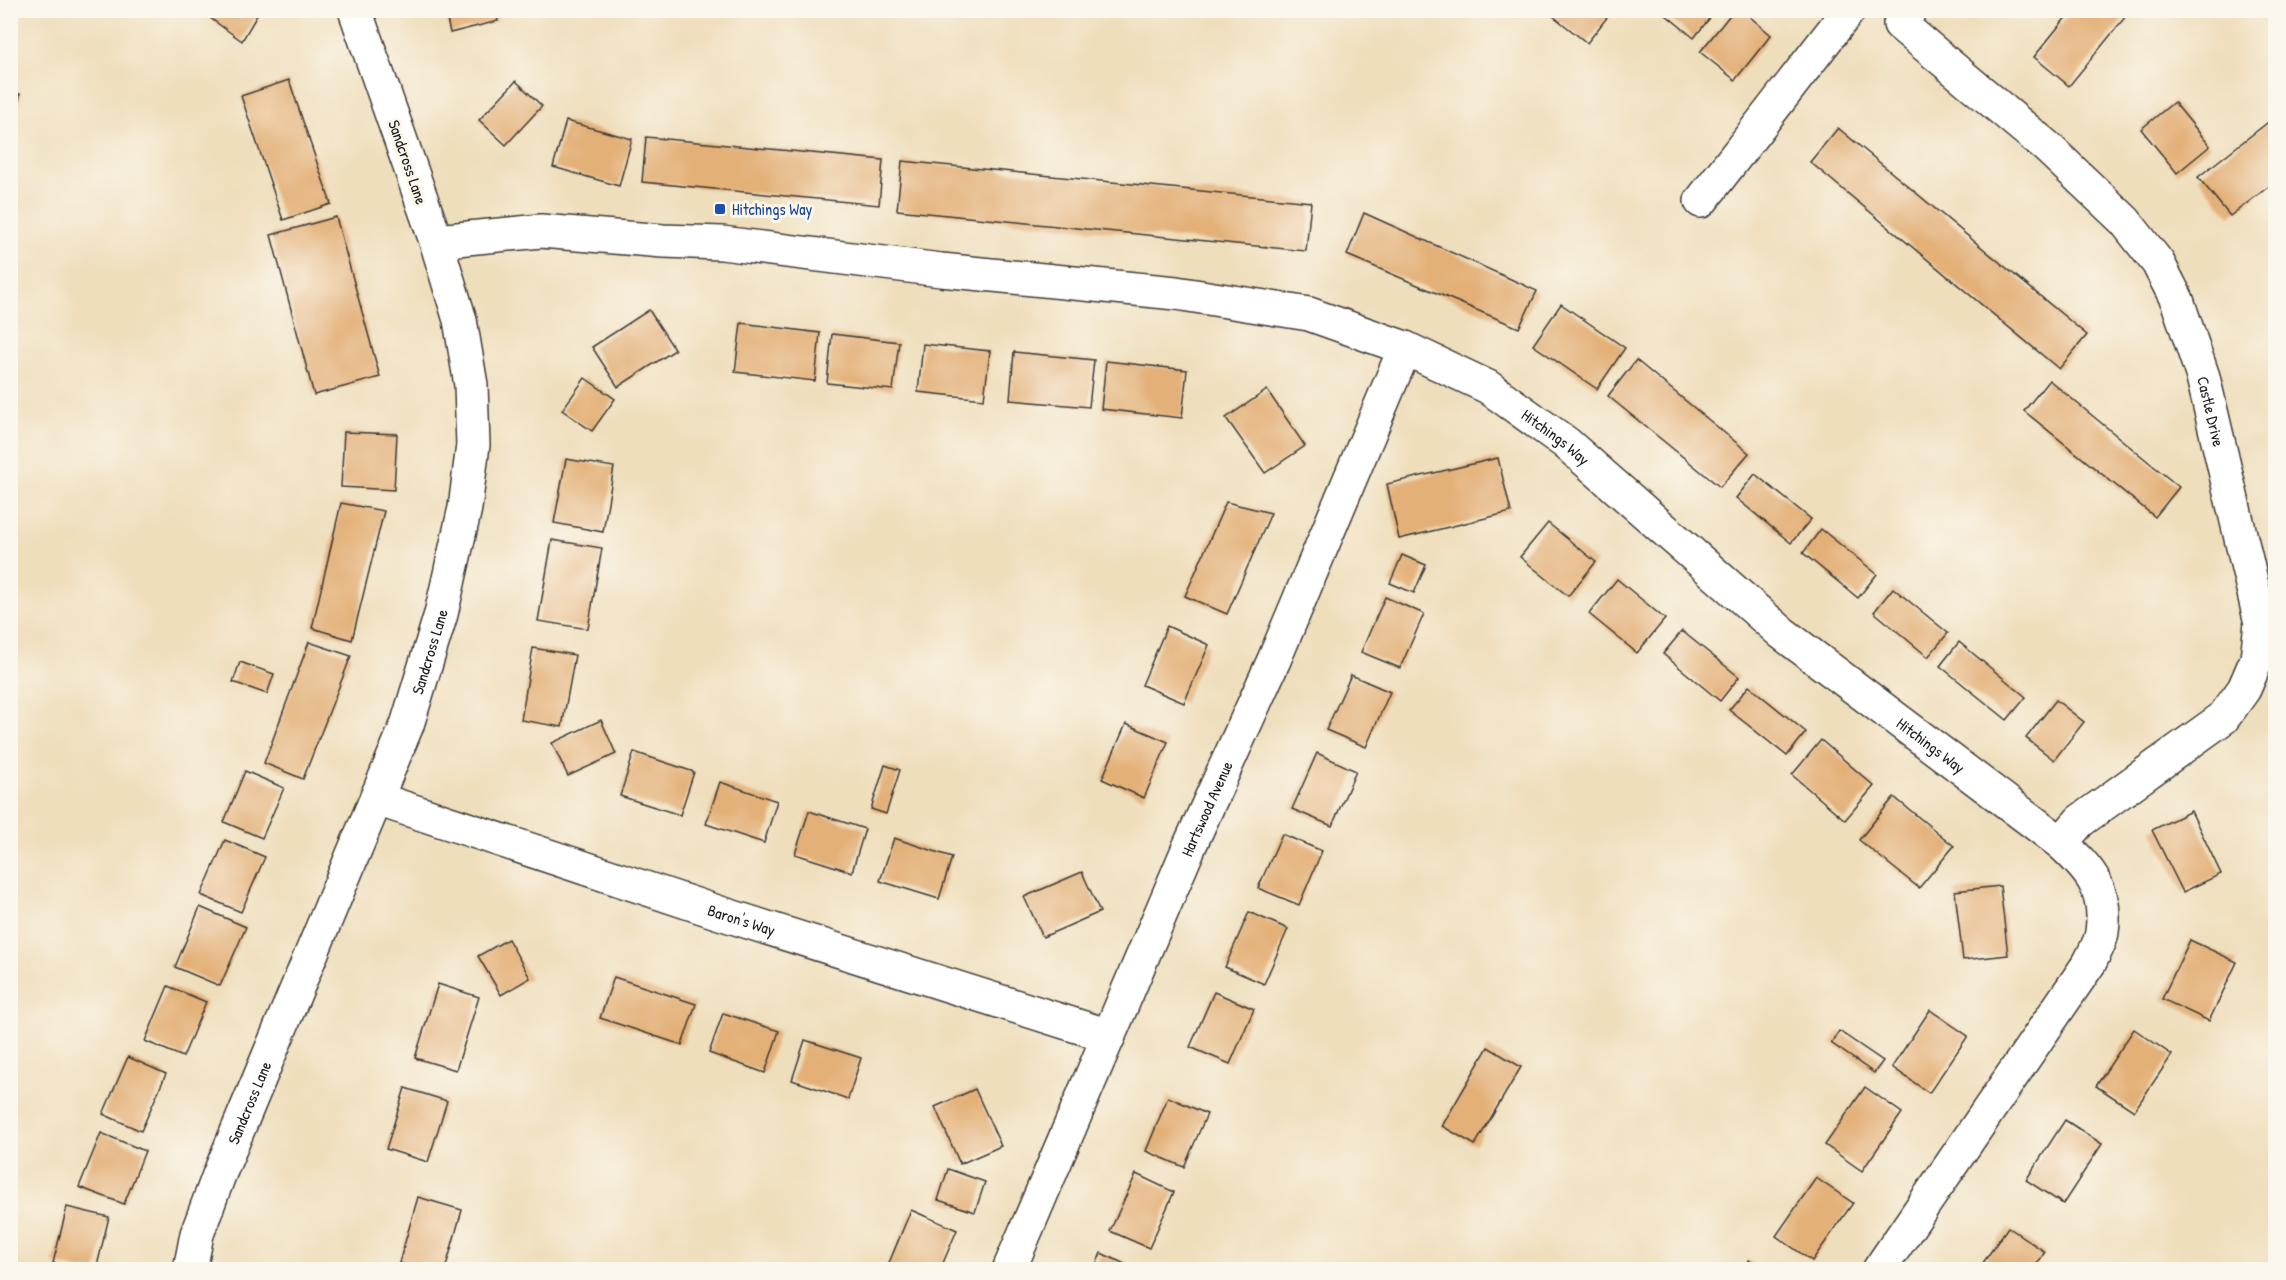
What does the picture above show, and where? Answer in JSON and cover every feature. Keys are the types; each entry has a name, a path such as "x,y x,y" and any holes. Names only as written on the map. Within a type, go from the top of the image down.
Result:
{"street":[{"name":"Sandcross Lane","path":"190,1269 197,1234 219,1175 407,725 441,614 465,508 473,445 471,385 460,320 436,242 355,10"},
{"path":"1701,201 1850,10"},
{"name":"Castle Drive","path":"1896,15 2047,147 2125,221 2158,264 2177,300 2203,377 2261,622 2257,659 2244,689 2223,718 2080,821 2061,843"},
{"name":"Hitchings Way","path":"436,242 541,231 663,241 722,243 941,270 1176,293 1309,314 1404,348 1488,387 1566,443 1782,633 2061,843 2087,867 2101,895 2102,933 2090,962 1879,1269"},
{"name":"Hartswood Avenue","path":"1009,1269 1190,845 1274,660 1404,348"},
{"name":"Baron's Way","path":"377,799 717,912 1109,1036"}],"building":[{"path":"199,10 260,10 242,41"},
{"path":"445,10 496,10 498,21 450,33"},
{"path":"1558,10 1613,10 1587,43 1553,16"},
{"path":"1660,10 1716,10 1694,38"},
{"path":"1734,10 1742,10 1771,35 1735,80 1700,52"},
{"path":"2072,10 2131,10 2069,86 2034,57"},
{"path":"289,80 331,204 283,220 241,96"},
{"path":"516,81 542,106 506,145 479,120"},
{"path":"10,93 20,94 15,135 10,134"},
{"path":"2174,102 2210,146 2177,173 2141,129"},
{"path":"2276,116 2276,181 2230,216 2198,177"},
{"path":"566,121 632,139 619,186 553,167"},
{"path":"1838,128 2087,335 2059,369 1810,162"},
{"path":"646,137 883,160 879,205 642,182"},
{"path":"902,161 1311,202 1306,251 897,210"},
{"path":"1364,213 1537,291 1519,328 1347,255"},
{"path":"336,217 380,377 314,395 271,235"},
{"path":"1561,304 1625,348 1597,389 1533,345"},
{"path":"649,310 675,350 618,387 592,347"},
{"path":"741,323 820,333 815,381 735,372"},
{"path":"832,334 899,342 893,390 827,383"},
{"path":"923,344 990,351 984,399 918,392"},
{"path":"1014,352 1094,360 1089,407 1010,400"},
{"path":"1636,360 1749,453 1720,487 1608,396"},
{"path":"1106,361 1187,370 1182,418 1101,409"},
{"path":"585,378 615,399 592,431 562,410"},
{"path":"2049,380 2179,487 2155,517 2024,411"},
{"path":"1267,390 1305,446 1265,473 1226,418"},
{"path":"344,432 397,434 394,490 341,487"},
{"path":"1498,458 1511,512 1399,539 1387,484"},
{"path":"566,459 614,467 603,532 554,523"},
{"path":"1755,474 1811,519 1791,543 1736,498"},
{"path":"1226,502 1271,513 1227,614 1185,596"},
{"path":"341,503 384,511 352,640 312,628"},
{"path":"1548,523 1596,562 1568,596 1520,557"},
{"path":"1821,529 1877,574 1858,598 1803,553"},
{"path":"552,540 602,548 588,629 538,621"},
{"path":"1402,555 1426,565 1414,593 1390,583"},
{"path":"1617,579 1665,619 1637,653 1589,614"},
{"path":"1893,588 1948,633 1928,657 1874,612"},
{"path":"1385,597 1424,614 1400,668 1361,652"},
{"path":"1167,626 1209,645 1184,703 1142,685"},
{"path":"1682,631 1739,677 1720,701 1663,654"},
{"path":"309,642 351,656 303,779 264,763"},
{"path":"1959,642 2026,697 2007,720 1940,666"},
{"path":"533,648 575,655 562,727 521,720"},
{"path":"240,662 274,674 267,694 233,682"},
{"path":"1351,675 1390,692 1366,747 1326,730"},
{"path":"1749,686 1806,732 1787,756 1729,710"},
{"path":"2056,700 2084,722 2054,760 2026,738"},
{"path":"601,720 616,754 568,776 552,743"},
{"path":"1126,724 1168,742 1144,798 1102,779"},
{"path":"1821,740 1874,786 1845,820 1792,775"},
{"path":"634,752 694,772 680,815 620,796"},
{"path":"1317,753 1356,771 1332,826 1292,809"},
{"path":"885,765 900,770 886,814 871,809"},
{"path":"245,771 284,788 262,838 224,822"},
{"path":"720,782 777,801 764,843 706,824"},
{"path":"1894,797 1954,846 1919,888 1859,840"},
{"path":"809,811 865,829 852,872 795,854"},
{"path":"2191,811 2221,874 2183,892 2152,830"},
{"path":"1282,834 1322,851 1299,905 1258,888"},
{"path":"894,838 952,857 939,899 880,881"},
{"path":"225,840 265,857 241,912 201,895"},
{"path":"1082,872 1100,912 1043,937 1024,897"},
{"path":"2000,886 2008,955 1963,960 1955,891"},
{"path":"200,907 246,927 220,986 175,967"},
{"path":"1249,912 1288,929 1264,984 1225,967"},
{"path":"508,939 530,978 501,995 478,956"},
{"path":"2190,940 2237,962 2209,1021 2162,999"},
{"path":"614,977 696,1004 682,1045 600,1018"},
{"path":"438,984 479,997 456,1070 415,1058"},
{"path":"168,986 206,1002 183,1057 145,1041"},
{"path":"1214,992 1254,1009 1230,1064 1190,1047"},
{"path":"1930,1010 1968,1036 1929,1093 1892,1067"},
{"path":"723,1013 779,1031 765,1073 709,1053"},
{"path":"2134,1029 2172,1055 2134,1111 2096,1086"},
{"path":"1839,1031 1883,1061 1874,1073 1831,1043"},
{"path":"805,1040 861,1058 848,1099 792,1080"},
{"path":"1488,1047 1521,1067 1475,1145 1442,1126"},
{"path":"128,1057 166,1074 141,1131 103,1114"},
{"path":"1865,1087 1902,1113 1862,1171 1825,1145"},
{"path":"405,1088 447,1101 428,1162 386,1149"},
{"path":"975,1089 1001,1146 960,1164 935,1107"},
{"path":"1168,1097 1207,1114 1184,1167 1146,1151"},
{"path":"2065,1120 2102,1144 2063,1204 2026,1180"},
{"path":"101,1133 145,1151 124,1204 79,1187"},
{"path":"948,1169 985,1182 975,1212 938,1200"},
{"path":"1136,1174 1174,1192 1149,1248 1110,1231"},
{"path":"1816,1178 1853,1203 1812,1261 1776,1236"},
{"path":"418,1197 462,1210 445,1270 421,1270 399,1263"},
{"path":"67,1207 109,1217 96,1270 81,1270 53,1263"},
{"path":"911,1210 957,1230 940,1270 886,1270"},
{"path":"2008,1227 2045,1252 2033,1270 1978,1270"},
{"path":"1101,1253 1138,1270 1094,1270"},
{"path":"1749,1260 1762,1270 1742,1270"}],"place":[{"name":"Hitchings Way","path":"720,209"}]}
